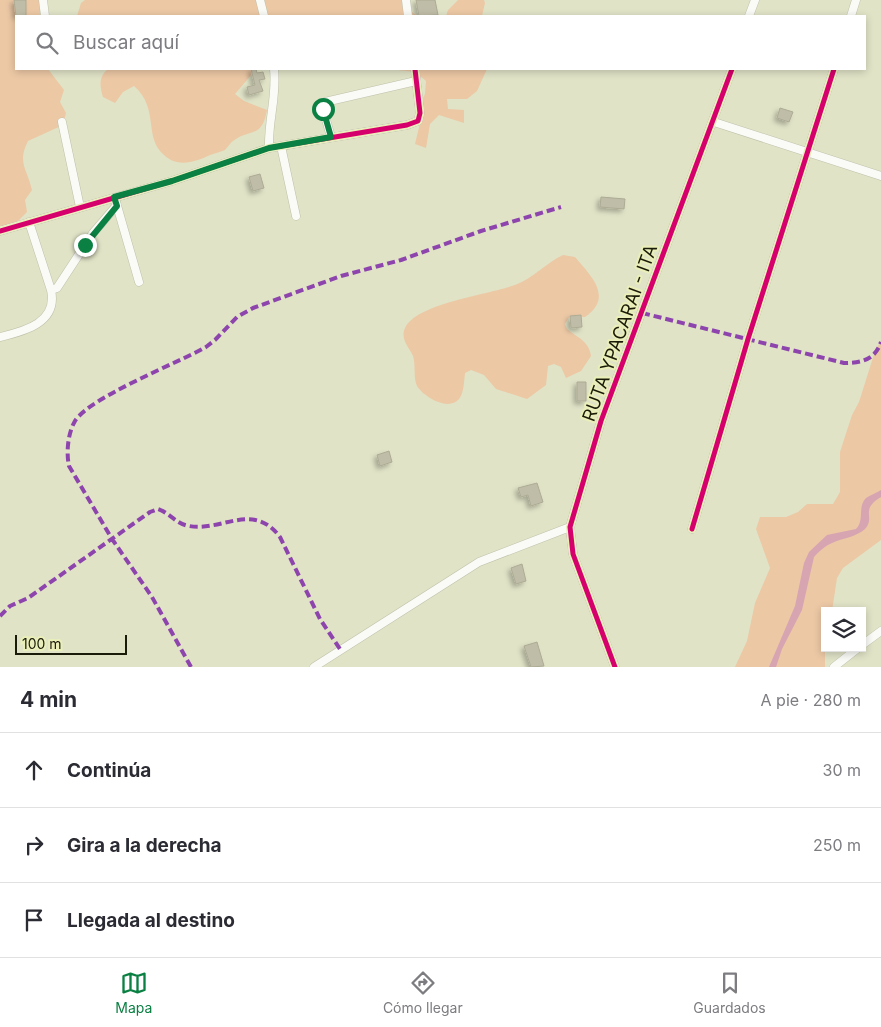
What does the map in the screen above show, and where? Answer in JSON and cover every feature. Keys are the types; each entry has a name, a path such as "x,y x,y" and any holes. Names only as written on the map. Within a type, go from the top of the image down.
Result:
{"street":[{"path":"43,0 45,15"},
{"path":"260,0 264,15"},
{"path":"406,0 408,15"},
{"path":"749,15 755,0"},
{"path":"851,15 856,0"},
{"path":"269,148 268,134 276,89 274,70"},
{"path":"0,231 80,207 116,201 269,148 407,125 418,121 420,113 415,70"},
{"name":"RUTA YPACARAI - ITA","path":"615,667 573,554 570,527 601,421 714,122 732,70"},
{"path":"692,530 748,339 834,70"},
{"path":"331,137 323,109 325,102 416,81"},
{"path":"62,122 80,207"},
{"path":"714,122 881,176"},
{"path":"281,146 296,216"},
{"path":"116,201 140,282"},
{"path":"51,290 57,288 93,232 116,201"},
{"path":"0,337 34,326 49,314 53,302 51,290 29,222"},
{"path":"314,667 480,562 570,527"},
{"path":"866,642 881,631"},
{"path":"834,667 853,652"}],"shaded area":[{"path":"0,0 41,0 42,15 15,15 15,70 49,70 64,90 60,102 66,113 63,125 28,141 23,155 24,166 32,190 25,200 27,212 18,221 0,229"},
{"path":"85,0 409,0 410,10 416,15 77,15 81,3"},
{"path":"458,0 484,0 485,3 482,15 446,15 448,10"},
{"path":"107,70 253,70 252,74 235,94 244,101 267,110 265,119 259,129 239,137 225,150 193,162 181,163 169,159 158,148 154,140 147,104 134,86 123,92 115,103 103,97 101,79"},
{"path":"397,70 487,70 477,91 467,99 447,99 448,109 464,110 464,123 439,115 430,124 426,148 415,144 421,119 419,106 425,94 426,81 412,72"},
{"path":"563,255 575,257 593,279 599,294 598,302 594,309 585,317 570,316 565,324 567,329 585,343 590,351 591,356 581,371 566,378 561,367 554,364 548,366 546,385 527,399 496,389 484,375 471,370 465,373 462,394 454,403 449,404 436,401 420,390 416,382 413,356 404,336 405,328 412,319 438,306 515,285"},
{"path":"881,342 881,540 843,568 837,578 833,607 821,607 821,652 825,652 825,667 735,667 747,641 755,603 770,568 756,529 760,517 786,517 798,512 807,504 833,504 840,492 840,452 852,415 859,402 876,348"},
{"path":"881,490 881,497 874,502 869,510 869,521 865,529 854,536 829,544 814,557 802,610 782,649 776,667 769,667 795,606 804,563 809,552 827,535 856,529 860,522 863,502 866,498"}],"building":[{"path":"14,0 26,0 26,15 16,15"},
{"path":"416,0 435,0 438,15 419,15"},
{"path":"251,70 256,70 257,73 263,72 265,79 259,80 263,91 249,95 247,87 255,85"},
{"path":"780,108 793,112 789,122 777,118"},
{"path":"260,174 264,188 253,191 249,177"},
{"path":"601,197 625,199 624,209 600,207"},
{"path":"581,315 582,327 571,328 570,316"},
{"path":"577,382 586,382 586,401 577,401"},
{"path":"389,451 392,462 380,466 377,455"},
{"path":"537,483 543,502 531,506 528,495 521,497 518,488"},
{"path":"522,564 526,581 516,584 511,568"},
{"path":"537,642 544,666 531,667 524,646"}],"marked path":[{"path":"191,667 152,597 112,539 69,466 68,443 75,421 84,412 116,391 206,347 237,317 253,308 341,276 401,260 481,231 561,207"},
{"path":"642,313 844,363 862,361 871,357 881,342"},
{"path":"0,616 10,606 28,598 150,512 158,509 180,523 189,526 201,527 248,519 270,526 280,537 320,619 340,649"}],"cycle path":[{"path":"0,231 172,181 269,148 407,125 418,121 420,113 415,70"},
{"path":"615,667 573,554 570,527 601,421 732,70"},
{"path":"692,529 748,339 834,70"}],"route":[{"path":"85,245 93,232 112,209 117,206 114,197 172,181 269,148 331,137 323,109"}]}
